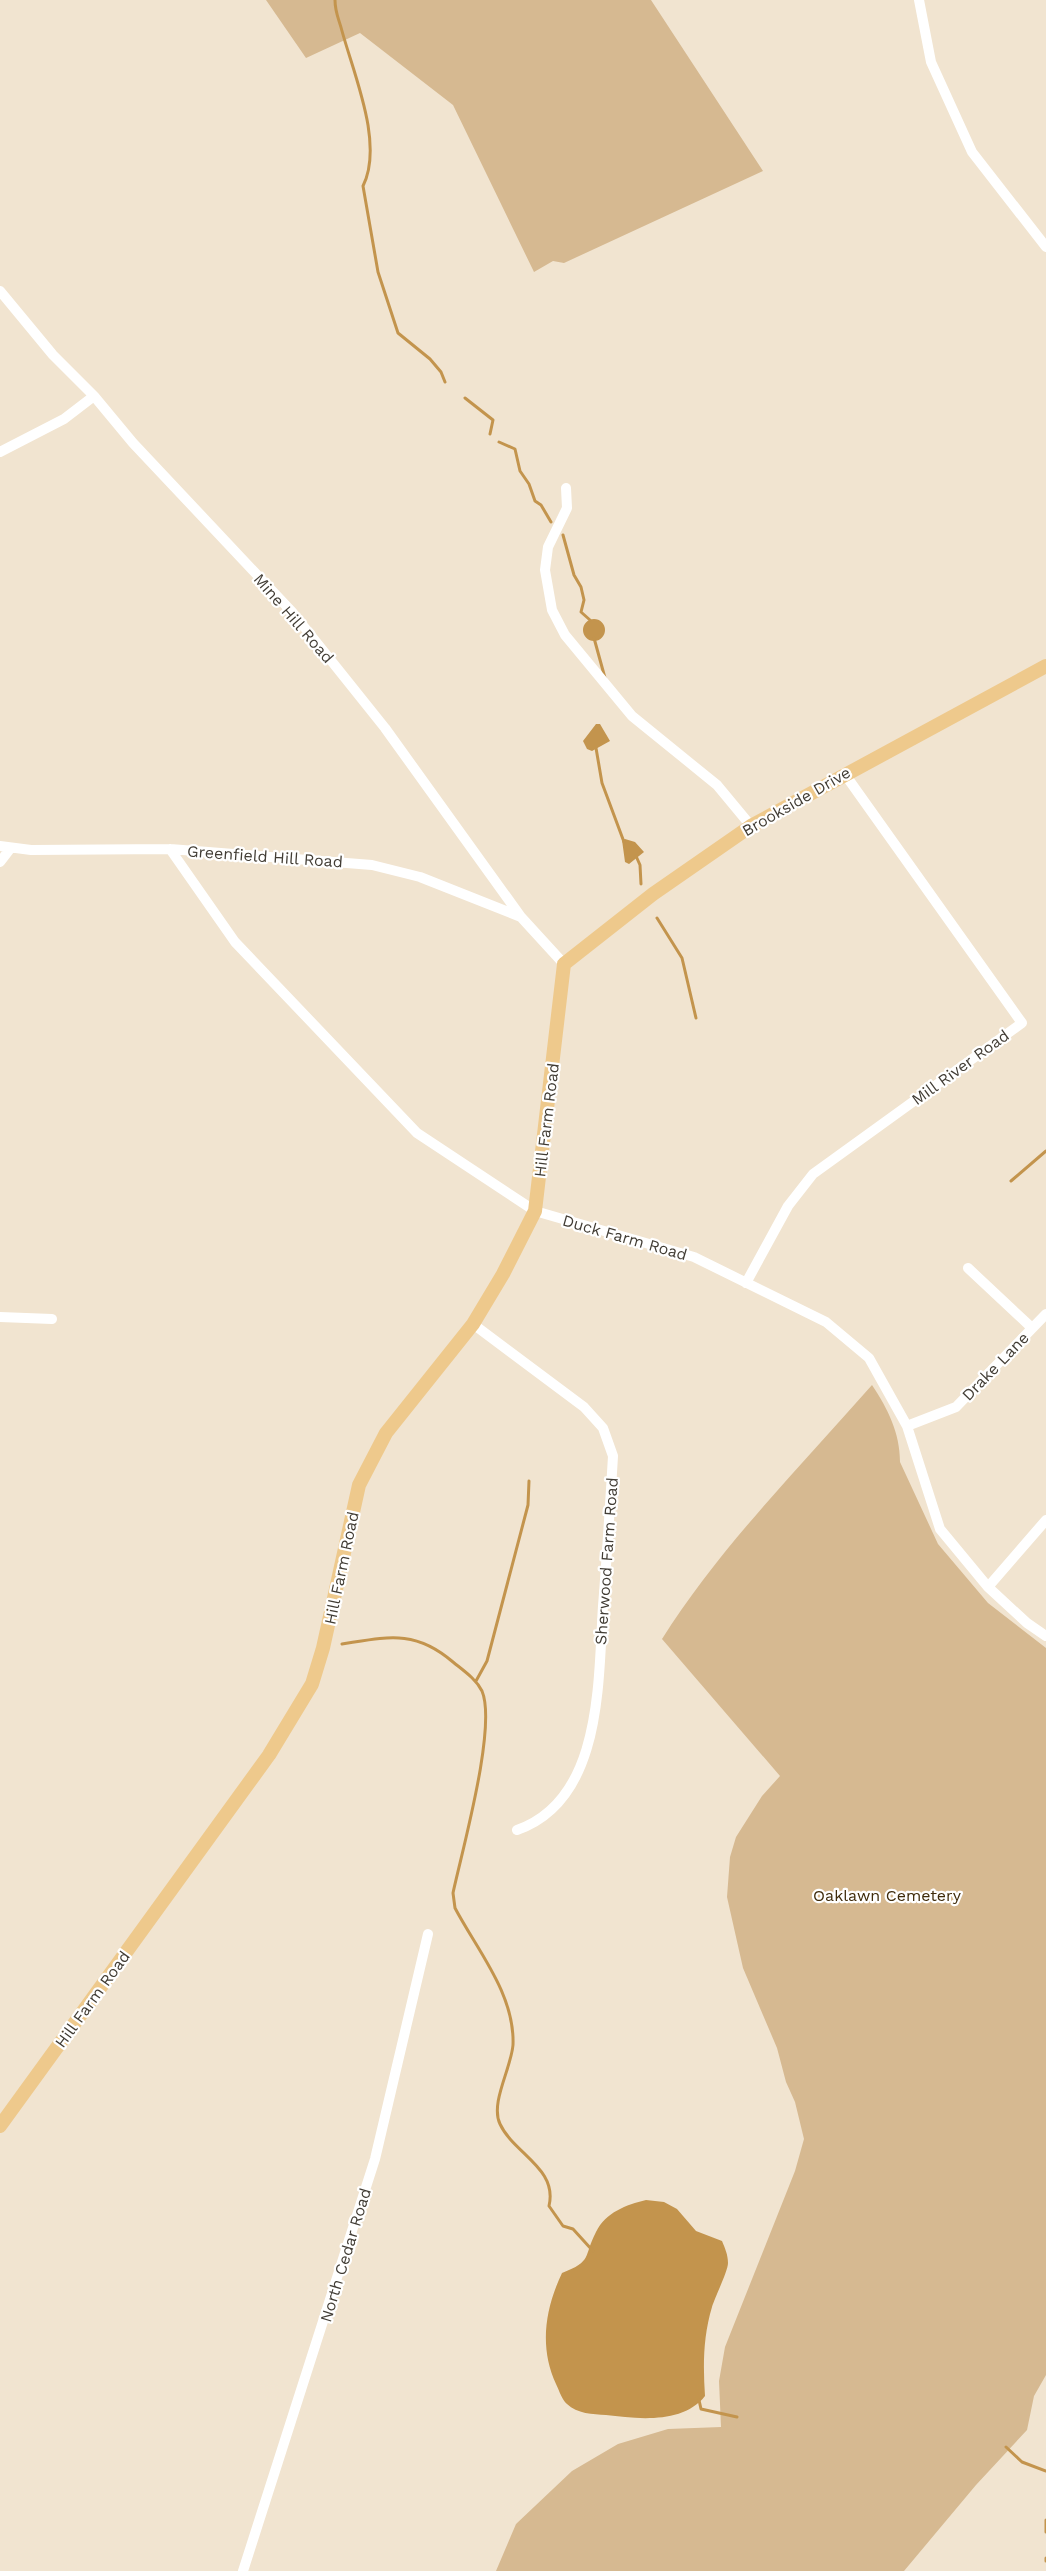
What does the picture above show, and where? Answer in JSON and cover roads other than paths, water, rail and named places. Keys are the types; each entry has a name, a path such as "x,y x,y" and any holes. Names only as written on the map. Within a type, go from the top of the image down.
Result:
{"main road":[{"name":"Brookside Drive","path":"564,964 653,894 751,826 844,773 1046,666"},
{"name":"Hill Farm Road","path":"0,2126 269,1755 312,1684 323,1648 359,1485 386,1433 473,1323 503,1274 535,1211 564,964"}],"street":[{"path":"920,0 931,62 972,152 1046,247"},
{"name":"Mine Hill Road","path":"0,291 53,355 94,396 133,444 293,613 385,728 521,917 564,964"},
{"path":"0,452 64,419 94,396"},
{"path":"566,488 567,508 548,547 545,570 552,610 565,635 632,716 717,785 751,826"},
{"name":"Mill River Road","path":"746,1283 788,1206 813,1174 1022,1023 844,773"},
{"path":"0,862 5,848"},
{"name":"Greenfield Hill Road","path":"5,848 170,849 372,864 420,877 521,917"},
{"name":"Duck Farm Road","path":"170,849 235,942 417,1133 535,1211 694,1257 826,1322 868,1358 907,1426 940,1529 988,1587 1027,1623 1046,1636"},
{"path":"968,1268 1032,1328"},
{"name":"Drake Lane","path":"907,1426 956,1407 1046,1314"},
{"path":"0,1317 51,1318"},
{"name":"Sherwood Farm Road","path":"473,1323 584,1407 603,1428 613,1456 595,1722 569,1790 535,1824 517,1830"},
{"path":"988,1587 1046,1520"},
{"name":"North Cedar Road","path":"243,2571 375,2159 428,1934"}],"waterway":[{"path":"335,0 336,12 365,109 369,130 369,169 363,186 378,272 398,333 430,359 441,372 445,382"},
{"path":"465,398 493,420 490,434"},
{"path":"499,442 515,449 520,471 529,484 535,501 541,505 551,522"},
{"path":"563,535 574,575 581,587 584,600 581,612 590,620"},
{"path":"594,638 605,678"},
{"path":"596,748 602,783 624,842"},
{"path":"636,856 640,865 641,884"},
{"path":"657,918 682,958 696,1018"},
{"path":"1011,1181 1046,1151"},
{"path":"476,1681 487,1661 528,1505 529,1481"},
{"path":"342,1644 387,1638 400,1638 426,1644 439,1651 465,1672 482,1691 485,1708 482,1760 453,1893 455,1908 493,1973 508,2008 512,2026 513,2045 499,2096 500,2124 506,2135 541,2171 550,2193 549,2206 563,2226 573,2229 593,2251"},
{"path":"699,2400 701,2409 737,2417"},
{"path":"1006,2447 1022,2462 1046,2471"},
{"path":"1046,2520 1046,2532"}],"park label":[{"name":"Oaklawn Cemetery","path":"887,1895"}]}
